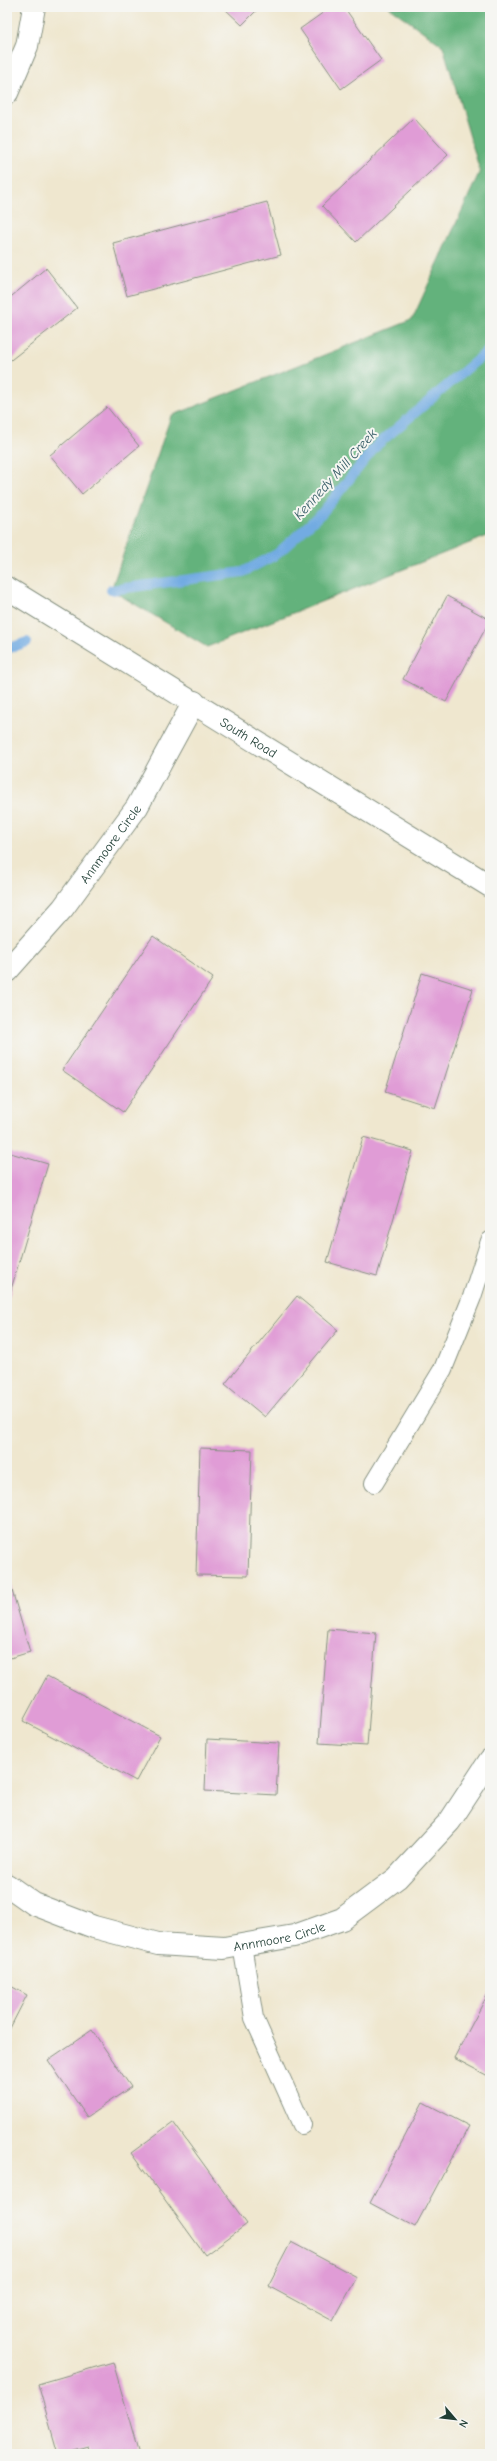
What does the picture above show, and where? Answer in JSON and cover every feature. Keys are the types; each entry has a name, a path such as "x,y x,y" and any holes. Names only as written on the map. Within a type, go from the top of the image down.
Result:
{"street":[{"path":"7,93 27,46 34,7"},
{"name":"South Road","path":"7,588 490,886"},
{"name":"Annmoore Circle","path":"7,971 64,908 137,807 194,702"},
{"name":"Annmoore Circle","path":"7,1885 34,1904 94,1926 158,1944 224,1948 294,1936 342,1919 397,1878 450,1821 490,1760"}],"lane":[{"path":"374,1483 443,1369 472,1296 490,1241"},
{"path":"242,1945 254,2018 302,2125"}],"green space":[{"path":"389,7 490,7 490,535 207,647 111,590 171,416 412,320 480,171 443,46"}],"building":[{"path":"223,7 260,7 242,25"},
{"path":"331,7 344,7 381,60 341,89 300,29"},
{"path":"414,118 448,155 356,242 322,206"},
{"path":"267,202 281,255 127,296 113,243"},
{"path":"46,268 77,308 7,363 7,300"},
{"path":"107,407 139,446 82,494 50,455"},
{"path":"447,596 490,620 446,702 403,679"},
{"path":"153,936 213,978 123,1112 62,1070"},
{"path":"422,973 473,989 435,1108 385,1092"},
{"path":"363,1137 413,1151 377,1276 327,1262"},
{"path":"7,1152 48,1164 7,1303"},
{"path":"297,1296 338,1330 265,1417 225,1384"},
{"path":"200,1448 252,1450 248,1576 196,1575"},
{"path":"7,1573 30,1652 7,1659"},
{"path":"328,1629 376,1633 367,1746 319,1743"},
{"path":"47,1676 160,1736 136,1781 23,1721"},
{"path":"207,1739 279,1743 276,1795 205,1791"},
{"path":"7,1984 27,1995 7,2034"},
{"path":"490,1990 490,2077 454,2058"},
{"path":"92,2030 131,2087 87,2117 48,2060"},
{"path":"423,2102 469,2126 415,2227 370,2203"},
{"path":"173,2122 247,2224 205,2255 131,2153"},
{"path":"291,2242 357,2277 333,2321 268,2286"},
{"path":"113,2362 139,2454 90,2454 88,2446 58,2454 38,2384"}],"waterway":[{"name":"Kennedy Mill Creek","path":"111,590 243,572 277,554 322,513 376,446 490,349"},
{"name":"Kennedy Mill Creek","path":"7,649 27,642"}]}
